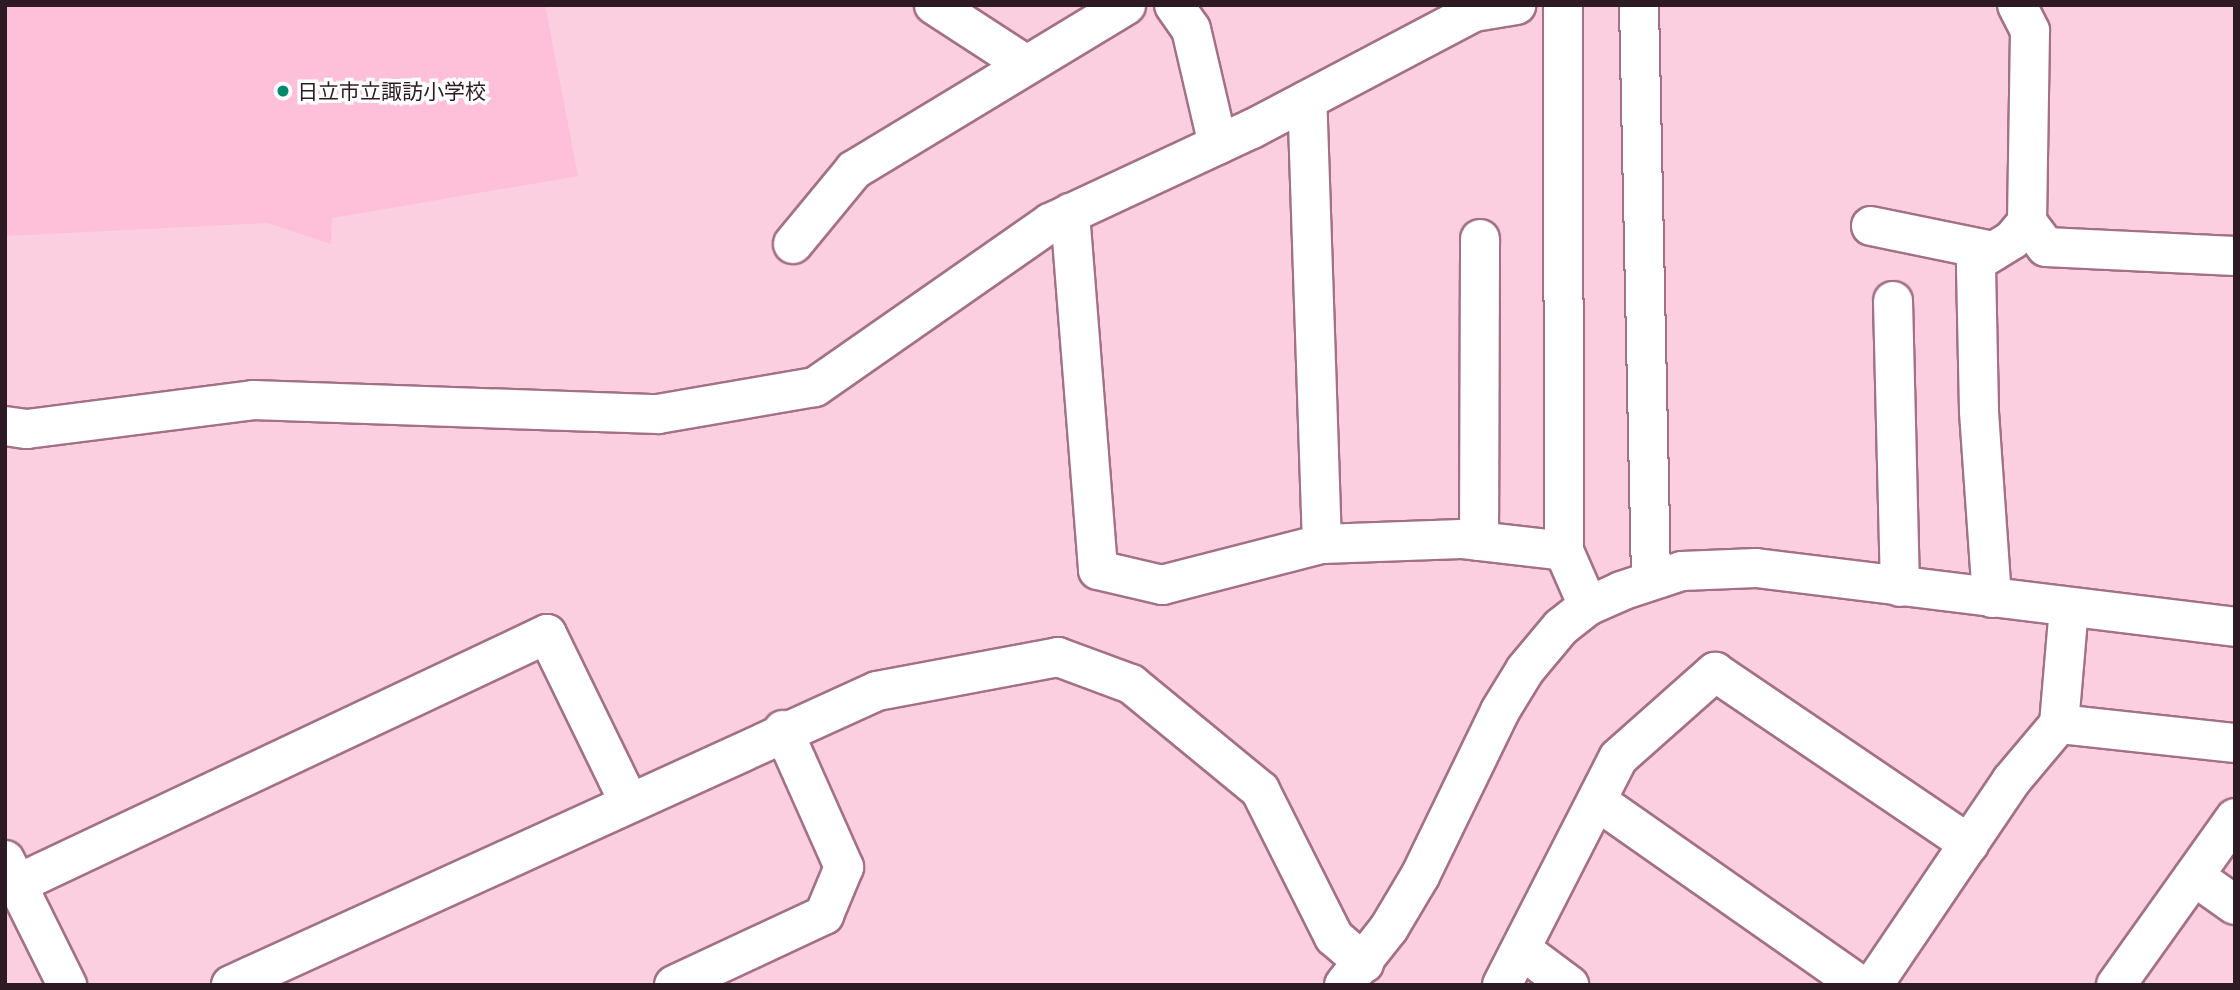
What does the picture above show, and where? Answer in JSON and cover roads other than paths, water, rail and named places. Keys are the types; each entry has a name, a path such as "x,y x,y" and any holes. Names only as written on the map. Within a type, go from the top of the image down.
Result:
{"street":[{"path":"934,5 1025,64"},
{"path":"793,244 854,170 1126,5"},
{"path":"1174,5 1191,29 1218,145"},
{"path":"5,426 27,429 253,400 658,414 815,387 997,258 1070,213 1218,145 1474,12 1516,5"},
{"path":"1563,5 1564,551 1588,607"},
{"path":"1639,5 1651,580"},
{"path":"1992,598 1979,410 1976,262 2012,240 2026,222 2030,32 2017,5"},
{"path":"1307,100 1322,544"},
{"path":"1070,213 1098,570 1162,585 1322,544 1479,541 1564,551"},
{"path":"2026,222 2046,247 2235,256"},
{"path":"1871,226 1993,251"},
{"path":"1479,541 1480,239"},
{"path":"1893,301 1900,587"},
{"path":"231,985 296,973 628,802 783,730 877,691 1058,657 1131,684 1260,790 1354,974 1420,876 1500,710 1525,670 1560,627 1588,607 1651,580 1720,567 1756,568 2235,627"},
{"path":"1873,985 2011,781 2059,724 2069,607"},
{"path":"67,985 11,872 547,634 628,802"},
{"path":"1502,985 1618,758 1715,672 1969,844"},
{"path":"2059,724 2235,743"},
{"path":"674,985 824,915 844,867 783,730"},
{"path":"1597,801 1860,985"},
{"path":"2116,985 2235,818"},
{"path":"2194,876 2235,905"},
{"path":"1522,950 1569,985"}],"place":[{"name":"日立市立諏訪小学校","path":"283,91"}]}
